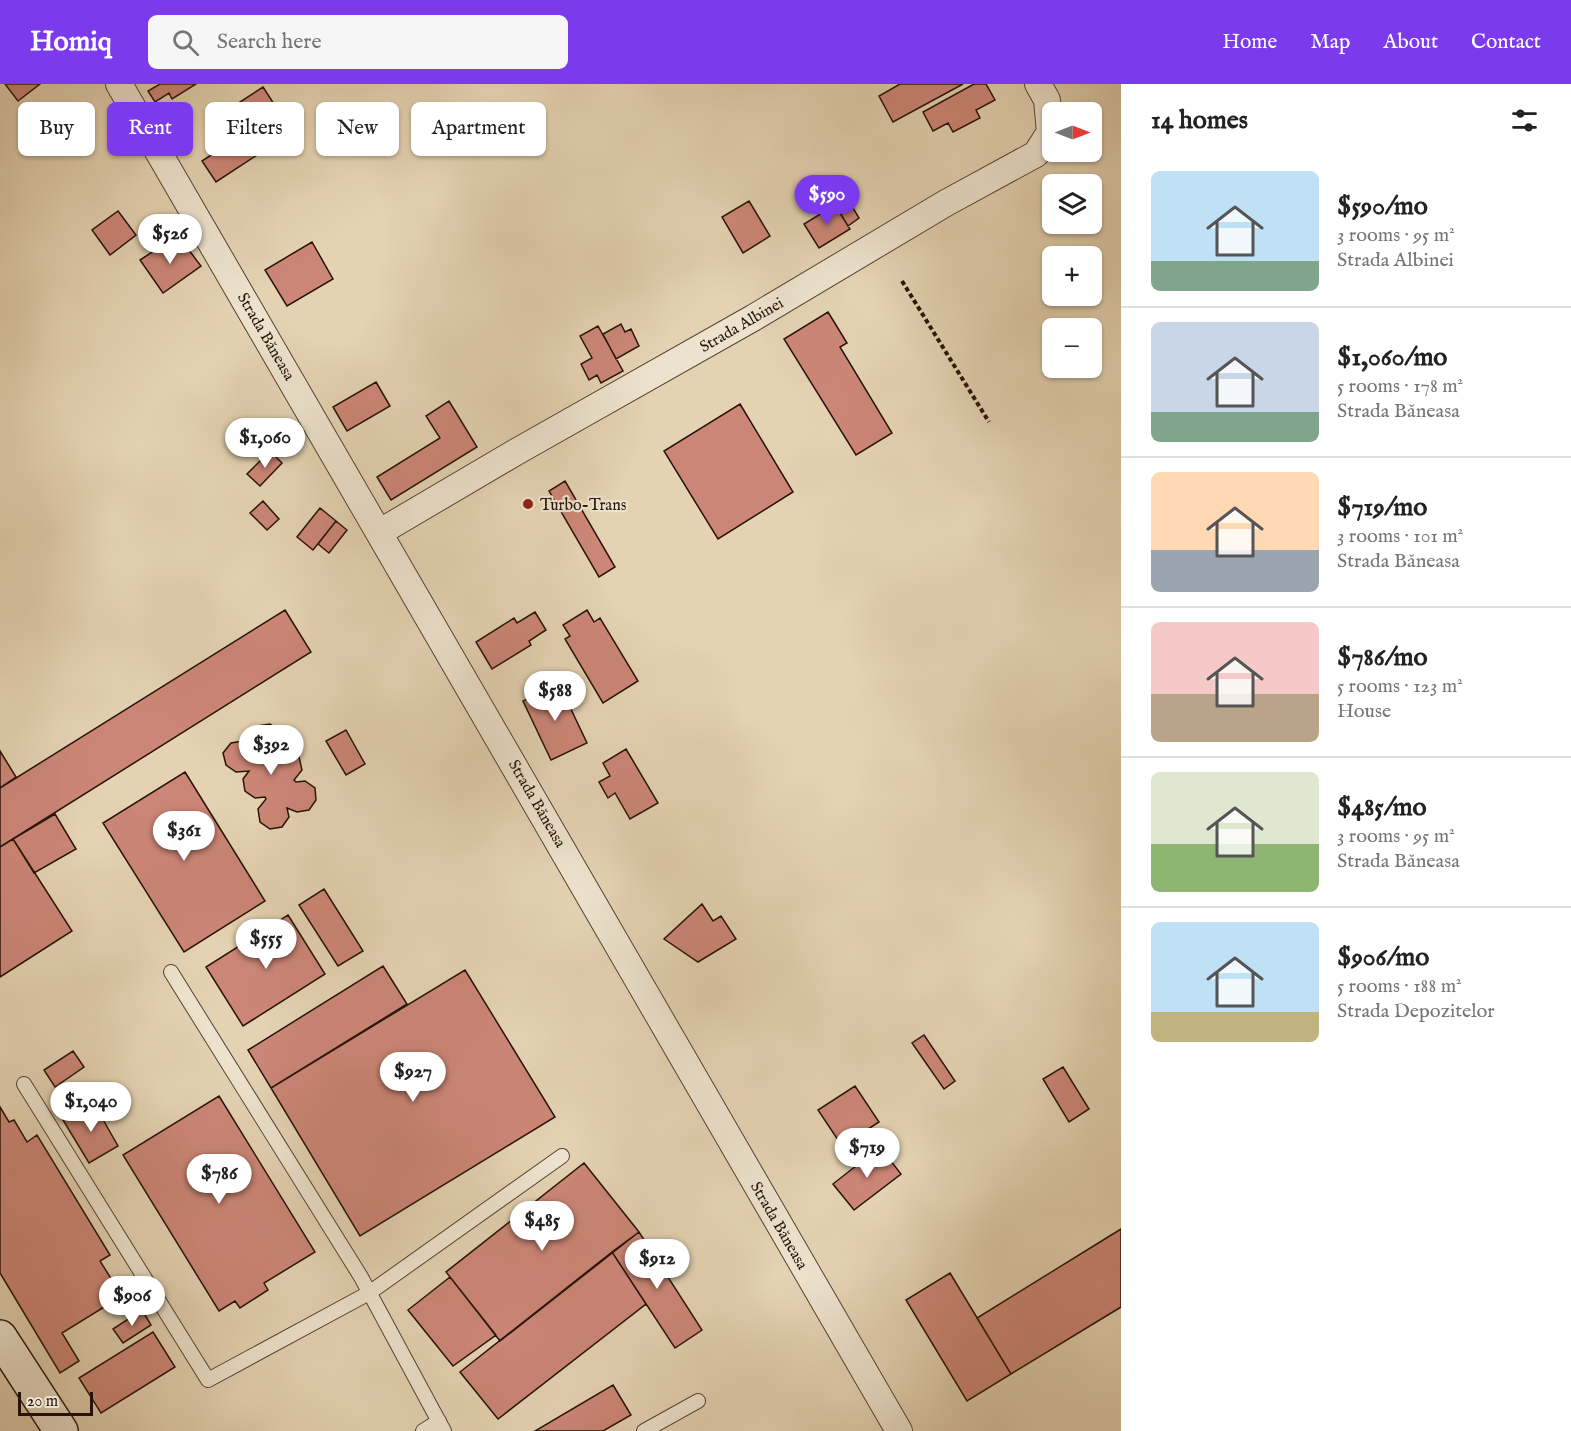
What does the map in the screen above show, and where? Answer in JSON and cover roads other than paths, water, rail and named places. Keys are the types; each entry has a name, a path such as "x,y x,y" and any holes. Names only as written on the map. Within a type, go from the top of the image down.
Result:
{"street":[{"name":"Strada Băneasa","path":"119,84 899,1431"},
{"name":"Strada Albinei","path":"380,532 753,318 946,203 1035,154 1050,132 1047,100 1038,84"},
{"path":"0,1337 62,1431"}],"lane":[{"path":"171,972 369,1293 441,1426 423,1431"},
{"path":"24,1084 208,1380 369,1293 562,1156"},
{"path":"644,1431 698,1401"}],"place":[{"name":"Turbo-Trans","path":"528,504"}]}
